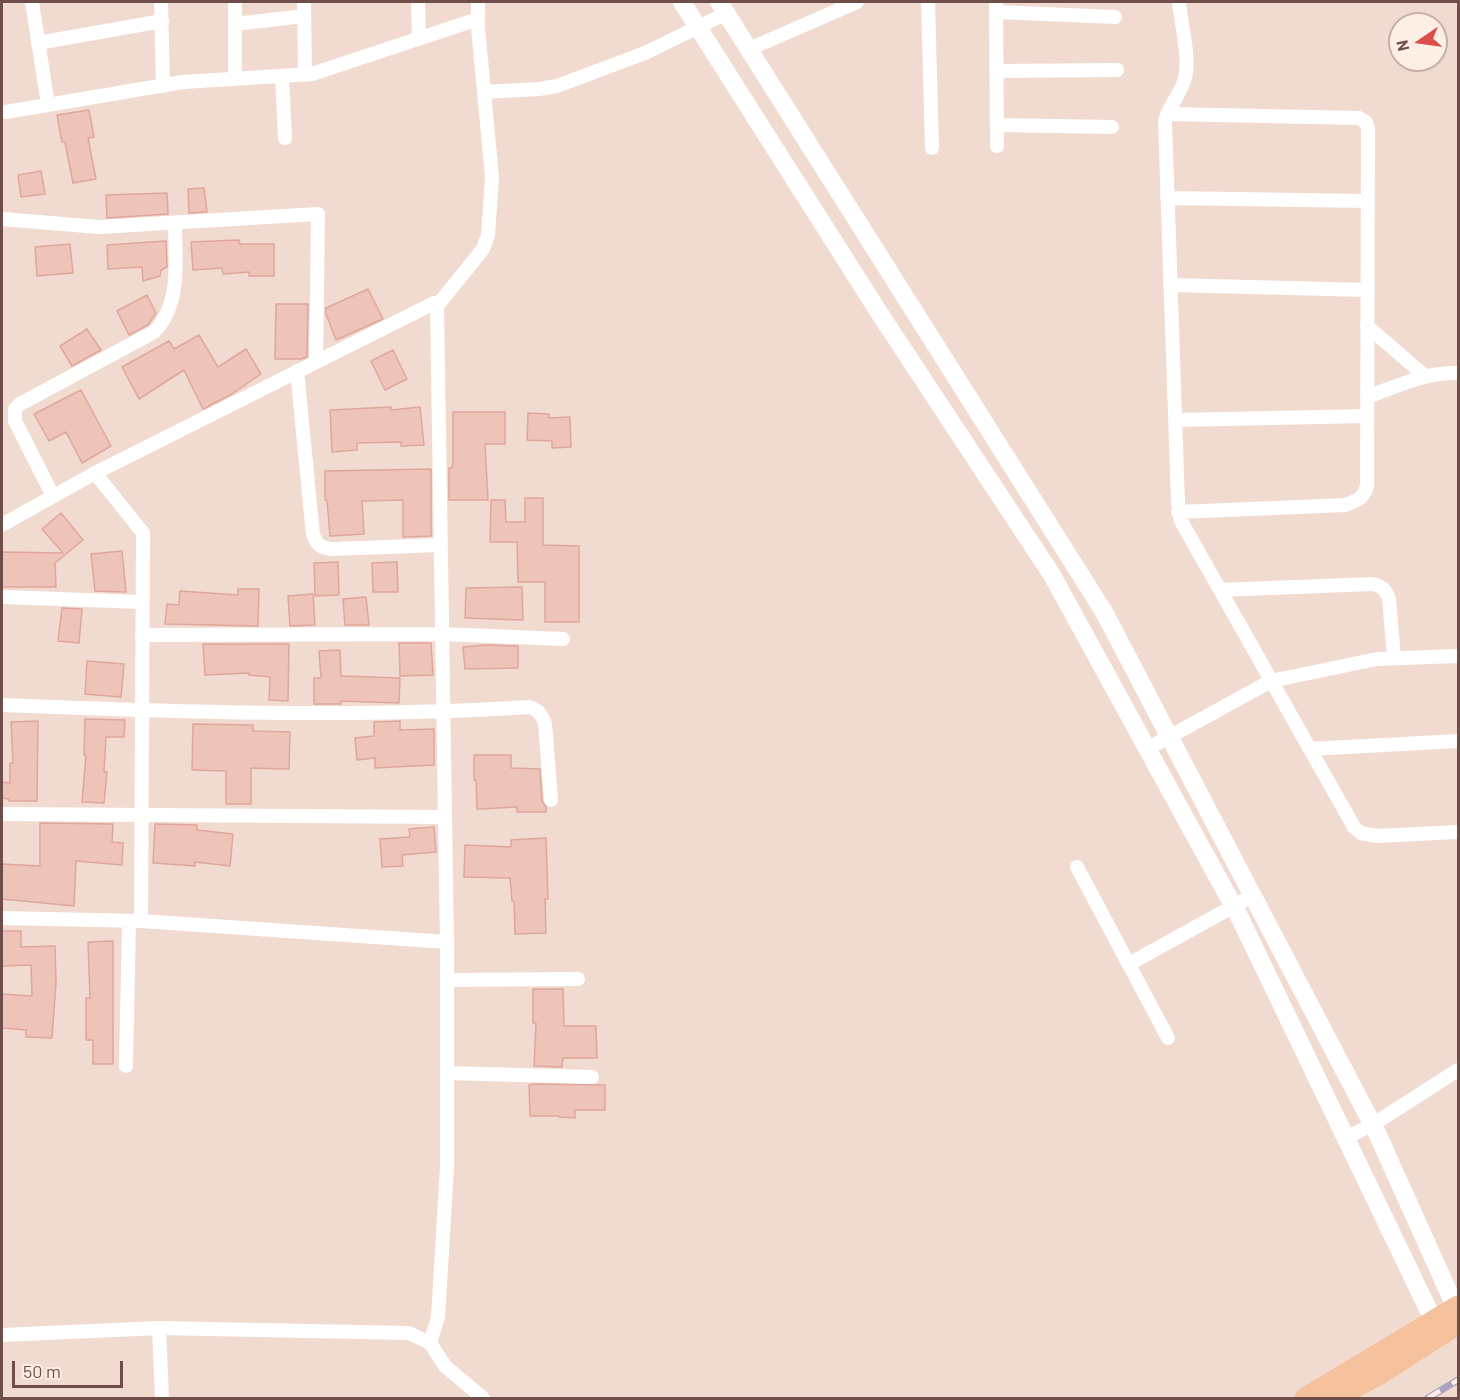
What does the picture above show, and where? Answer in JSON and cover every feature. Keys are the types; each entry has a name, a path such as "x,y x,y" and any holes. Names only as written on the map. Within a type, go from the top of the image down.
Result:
{"main road":[{"path":"1305,1398 1451,1318"},
{"path":"1335,1398 1451,1318"}],"street":[{"path":"32,2 48,105"},
{"path":"161,2 163,86"},
{"path":"236,2 236,79"},
{"path":"304,2 305,75"},
{"path":"418,2 419,39"},
{"path":"682,2 878,311 1052,575 1233,906 1345,1138 1451,1318"},
{"path":"749,49 857,2"},
{"path":"928,2 932,148"},
{"path":"1179,2 1186,67 1181,90 1165,121 1178,512 1181,521 1354,827 1361,833 1377,836 1458,832"},
{"path":"6,112 163,86 305,75 324,71 419,39 481,7 484,92 493,184 486,242 437,306 447,942 447,1168 438,1317 430,1343"},
{"path":"484,92 557,86 638,56 699,28 723,7 1104,612 1372,1125 1451,1318"},
{"path":"997,146 996,7 1115,17"},
{"path":"236,24 304,16"},
{"path":"38,43 162,21"},
{"path":"996,71 1117,70"},
{"path":"282,76 285,138"},
{"path":"1167,114 1359,118 1366,122 1368,129 1367,416 1364,494 1357,501 1346,505 1178,512"},
{"path":"997,125 1112,127"},
{"path":"1167,198 1368,201"},
{"path":"2,219 99,227 318,214 316,362"},
{"path":"53,496 15,421 15,409 20,404 154,332 163,324 174,293 175,223"},
{"path":"1170,285 1368,290"},
{"path":"2,525 95,473 297,371 434,303 437,306"},
{"path":"1367,326 1425,376"},
{"path":"297,371 313,535 316,543 322,548 332,549 440,545"},
{"path":"1367,397 1425,376 1458,373"},
{"path":"1175,420 1367,416"},
{"path":"988,478 1009,461"},
{"path":"95,473 142,533 141,814 126,1066"},
{"path":"1220,590 1372,584 1381,586 1389,599 1394,657"},
{"path":"2,597 142,602"},
{"path":"142,635 442,634 563,639"},
{"path":"1147,749 1271,681 1368,660 1394,657 1458,656"},
{"path":"2,705 142,711 443,712 529,707 542,714 545,724 551,800"},
{"path":"1310,749 1458,741"},
{"path":"2,814 445,817"},
{"path":"1077,867 1168,1038"},
{"path":"1129,964 1252,896"},
{"path":"2,918 135,921 447,942"},
{"path":"447,980 578,979"},
{"path":"1345,1138 1372,1125 1458,1070"},
{"path":"447,1073 592,1077"},
{"path":"159,1328 162,1398"},
{"path":"2,1335 159,1328 409,1333 430,1343 445,1366 483,1398"}],"shaded area":[{"path":"2,2 1458,2 1458,1398 2,1398"}],"building":[{"path":"89,110 94,137 88,138 96,179 73,183 57,115"},
{"path":"41,171 45,194 21,197 18,175"},
{"path":"204,188 207,212 189,213 188,189"},
{"path":"167,193 168,214 107,218 106,195"},
{"path":"239,240 240,244 274,244 274,276 249,276 249,272 223,274 222,268 193,270 191,242"},
{"path":"166,241 167,267 161,270 160,276 143,281 142,267 108,269 107,245"},
{"path":"70,244 73,273 37,276 35,247"},
{"path":"368,289 383,319 336,340 326,308"},
{"path":"147,295 156,313 148,325 129,335 117,311"},
{"path":"276,304 308,304 307,357 275,359"},
{"path":"87,329 101,350 72,366 60,346"},
{"path":"199,335 218,367 246,349 261,374 232,394 203,409 184,370 139,399 122,367 169,341 174,349"},
{"path":"393,350 407,379 385,390 371,361"},
{"path":"81,390 111,446 82,463 66,432 49,441 34,414"},
{"path":"391,407 391,410 420,407 424,445 401,446 401,442 357,443 357,450 332,452 330,410"},
{"path":"453,412 505,412 505,444 485,444 488,500 449,500 449,468 452,468 453,461"},
{"path":"528,413 549,414 549,418 570,417 571,447 552,448 552,441 527,440"},
{"path":"431,469 431,536 403,537 403,500 362,501 364,534 330,536 327,500 325,500 325,471"},
{"path":"525,498 543,498 543,545 579,546 579,622 545,622 545,582 518,582 517,542 490,542 491,500 505,500 506,522 525,522"},
{"path":"61,513 83,540 55,563 56,587 2,587 2,552 63,553 42,529"},
{"path":"122,551 126,592 95,591 91,554"},
{"path":"338,562 339,595 315,596 314,563"},
{"path":"397,562 398,592 373,592 372,563"},
{"path":"522,587 523,620 465,618 466,588"},
{"path":"238,589 259,589 258,626 165,624 167,604 179,605 180,591 238,595"},
{"path":"313,594 315,625 290,626 288,596"},
{"path":"366,597 369,625 345,625 343,599"},
{"path":"62,608 82,609 79,643 58,641"},
{"path":"399,643 431,643 433,675 400,676"},
{"path":"203,644 289,644 288,701 269,700 270,677 249,675 249,673 205,675"},
{"path":"518,646 518,668 465,669 463,647"},
{"path":"340,650 341,676 400,678 399,703 341,701 341,704 314,704 314,678 321,678 319,651"},
{"path":"87,661 124,664 121,697 85,694"},
{"path":"85,719 125,720 124,737 106,737 104,772 107,772 104,803 82,802 86,755 84,755"},
{"path":"38,721 37,801 9,801 9,799 2,798 2,782 10,783 10,763 13,763 11,722"},
{"path":"400,721 400,730 434,729 434,765 375,768 375,758 357,760 355,738 374,736 374,722"},
{"path":"193,724 253,725 253,731 290,732 289,769 251,768 251,804 226,804 226,771 192,770"},
{"path":"474,755 511,755 511,768 540,769 542,801 546,812 517,812 517,807 477,809"},
{"path":"40,823 113,824 112,842 123,843 122,865 76,861 74,906 2,899 2,864 40,866"},
{"path":"155,824 197,825 197,830 233,834 230,866 195,862 195,866 153,863"},
{"path":"434,827 436,852 402,855 403,866 382,867 380,839 410,837 409,829"},
{"path":"546,838 548,899 545,899 546,933 515,934 514,901 512,901 510,878 464,877 465,845 511,847 511,840"},
{"path":"2,931 21,931 21,947 55,946 56,983 52,1038 26,1037 26,1030 2,1028 2,994 32,996 31,965 2,966"},
{"path":"113,941 113,1064 93,1064 93,1040 86,1040 86,998 90,998 88,942"},
{"path":"533,989 563,989 564,1026 596,1026 597,1058 563,1058 562,1067 534,1066 536,1023 533,1023"},
{"path":"529,1085 605,1085 605,1110 575,1110 575,1118 530,1116"}],"railway":[{"path":"1428,1398 1458,1380"}]}
